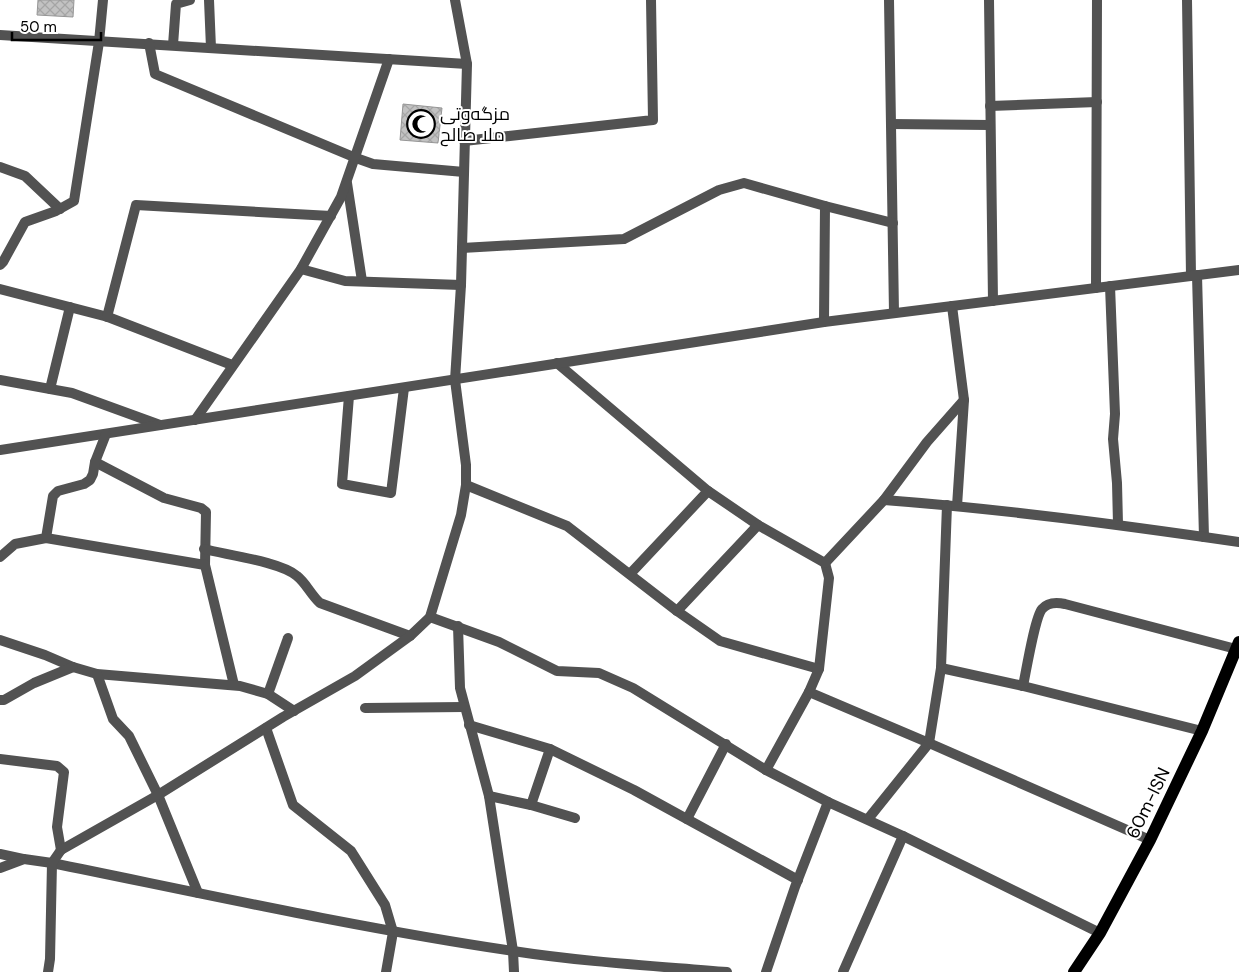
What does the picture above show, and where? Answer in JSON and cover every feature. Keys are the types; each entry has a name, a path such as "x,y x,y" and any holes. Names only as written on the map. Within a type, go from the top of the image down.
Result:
{"main road":[{"name":"60m-ISN","path":"1074,972 1100,933 1150,840 1202,732 1238,645"}],"street":[{"path":"0,265 25,222 60,209 74,201 99,42 103,0"},
{"path":"174,45 176,4 190,0"},
{"path":"209,0 211,48"},
{"path":"48,972 50,959 52,863 61,850 158,795 294,710 355,676 410,636 430,617 461,515 466,485 466,465 455,380 461,285 467,64 455,0"},
{"path":"464,141 653,120 651,0"},
{"path":"888,0 894,313"},
{"path":"989,0 993,301"},
{"path":"1096,288 1097,0"},
{"path":"1187,0 1194,276 1204,537"},
{"path":"0,35 467,64"},
{"path":"149,43 155,74 356,158 373,164 464,172"},
{"path":"195,420 301,269 342,198 389,59"},
{"path":"990,106 1097,102"},
{"path":"891,124 990,126"},
{"path":"0,167 25,176 60,209"},
{"path":"347,182 362,281"},
{"path":"462,248 624,239 719,190 744,183 892,223"},
{"path":"107,317 136,205 331,216"},
{"path":"824,322 825,206"},
{"path":"301,269 345,281 461,285"},
{"path":"0,450 824,322 1239,270"},
{"path":"1110,286 1115,414 1113,439 1118,524"},
{"path":"0,289 107,317 232,366"},
{"path":"868,819 929,743 941,668 952,506 964,400 952,306"},
{"path":"50,389 70,307"},
{"path":"557,363 708,491 758,525 825,563 829,578 819,668 766,770"},
{"path":"0,380 72,393 161,425"},
{"path":"349,396 342,484 391,493 404,388"},
{"path":"825,563 884,500 927,442 964,400"},
{"path":"46,538 53,496 58,492 84,484 93,474 95,462 106,434"},
{"path":"95,462 164,498 201,508 206,512 205,565 234,685"},
{"path":"466,485 567,526 720,642 819,668"},
{"path":"630,574 708,491"},
{"path":"884,500 1118,524 1239,542"},
{"path":"678,611 758,525"},
{"path":"0,557 15,544 46,538 205,565"},
{"path":"204,549 286,568 299,578 312,596 320,603 410,636"},
{"path":"1022,686 1038,615 1046,605 1052,603 1065,604 1238,645"},
{"path":"430,617 499,642 557,671 599,673 633,688 766,770 828,802 868,819 1100,933"},
{"path":"458,626 460,688 489,796 513,952 514,972"},
{"path":"268,694 288,638"},
{"path":"0,640 97,674 234,685 268,694 294,710"},
{"path":"0,700 4,700 34,683 73,667"},
{"path":"941,668 1022,686 1202,732"},
{"path":"97,674 113,719 129,736 158,795 198,892"},
{"path":"808,692 1150,840"},
{"path":"365,708 464,707"},
{"path":"469,724 550,750 634,790 798,880"},
{"path":"266,728 293,805 351,851 385,905 393,932 386,972"},
{"path":"686,819 726,744"},
{"path":"531,805 550,750"},
{"path":"0,759 57,766 64,772 57,827 61,850"},
{"path":"489,796 531,805 575,818"},
{"path":"766,972 828,802"},
{"path":"843,972 903,836"},
{"path":"0,854 393,932 513,952 727,972"},
{"path":"0,868 24,859"}],"building":[{"path":"38,0 74,0 73,17 37,15"},
{"name":"مزگه‌وتی ملا صالح","path":"403,104 442,108 438,143 400,140"}],"place":[{"name":"مزگه‌وتی ملا صالح","path":"421,124"}]}
